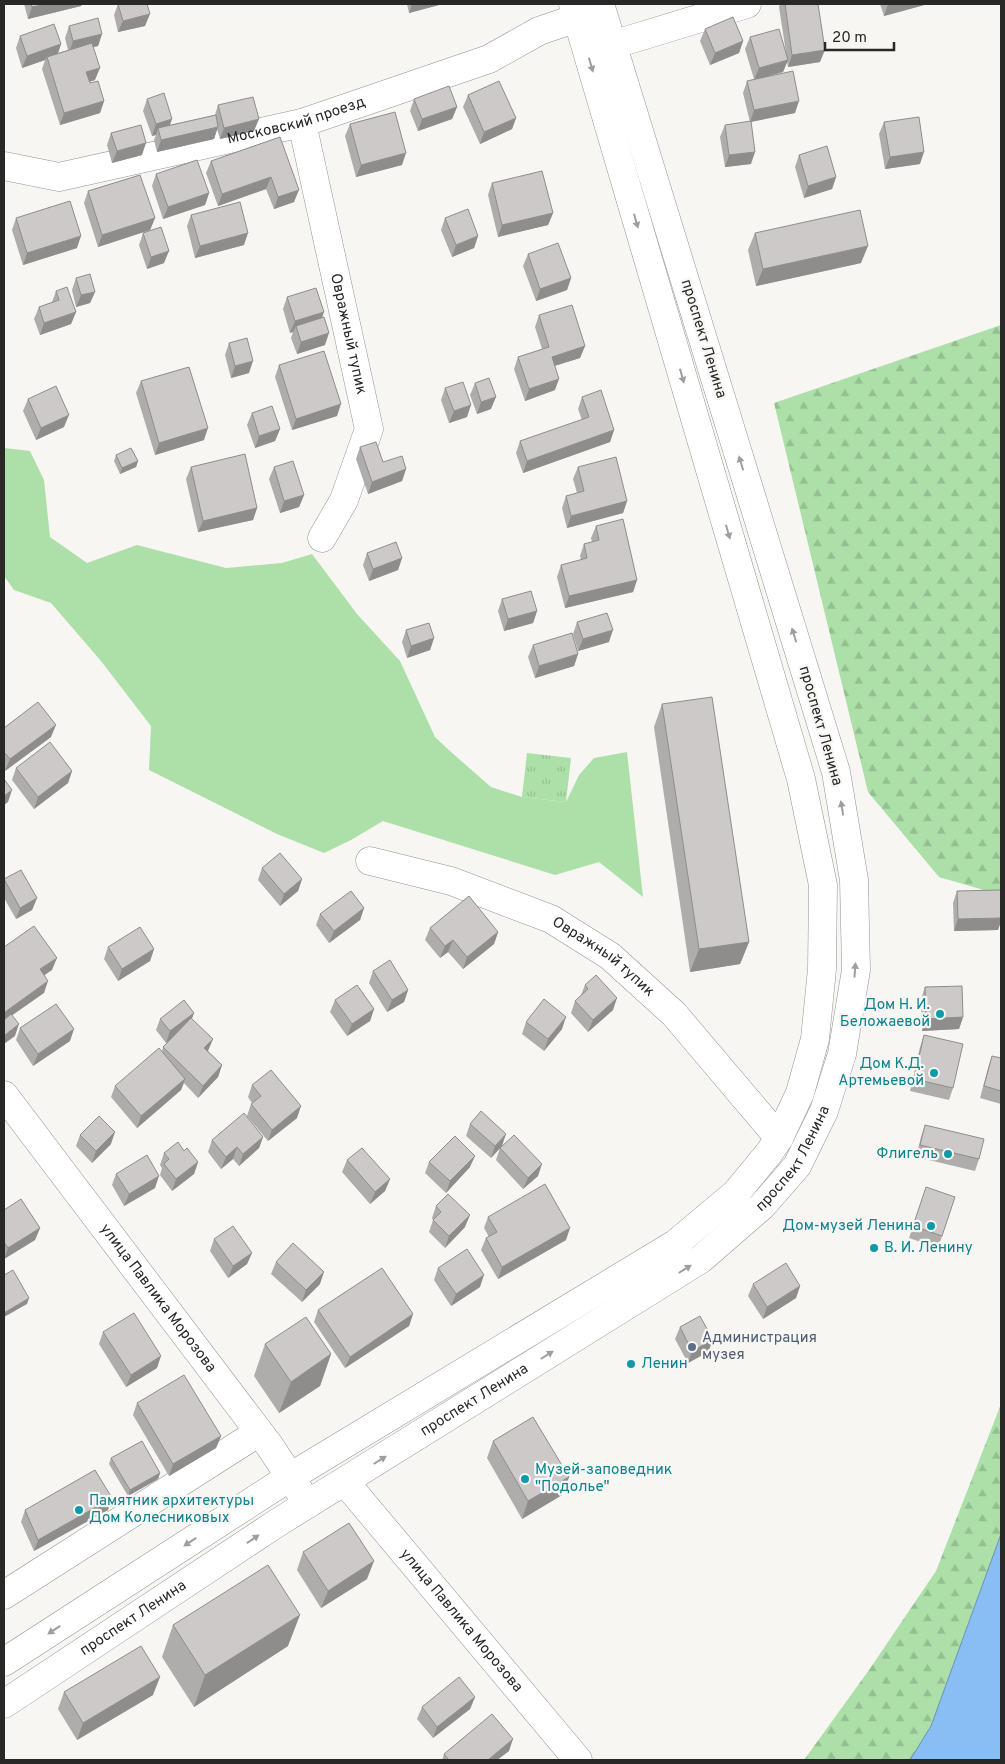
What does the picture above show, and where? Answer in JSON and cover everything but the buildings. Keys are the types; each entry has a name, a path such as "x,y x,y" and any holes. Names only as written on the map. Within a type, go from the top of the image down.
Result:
{"main road":[{"name":"проспект Ленина","path":"4,1704 308,1504 700,1259 762,1206 797,1166 824,1111 842,1054 856,970 854,880 836,772 600,4"},
{"path":"612,45 747,4"},
{"name":"проспект Ленина","path":"4,1662 290,1477 675,1244 736,1192 769,1153 779,1138 800,1093 814,1039 822,969 823,885 800,779 575,11"},
{"name":"Московский проезд","path":"4,166 59,177 302,123 489,59 575,11"},
{"name":"Овражный тупик","path":"302,123 370,429 344,500 322,538"},
{"name":"Овражный тупик","path":"370,861 451,881 551,919 610,956 674,1014 779,1138"},
{"name":"улица Павлика Морозова","path":"4,1095 258,1432 308,1504"},
{"path":"4,1595 258,1432"},
{"name":"улица Павлика Морозова","path":"345,1482 578,1760"}],"green space":[{"path":"1001,325 1001,895 939,877 868,792 774,403"},
{"path":"4,448 30,451 44,480 50,537 87,563 137,545 226,568 282,563 312,554 357,614 400,661 435,737 491,787 522,797 566,802 579,775 594,758 627,752 643,897 599,862 555,875 383,821 324,853 277,834 149,770 151,726 101,661 51,603 14,590 4,576"},
{"path":"527,753 571,758 566,802 522,797"},
{"path":"1001,1404 1001,1534 931,1726 910,1760 804,1760 869,1670 936,1571"}],"water":[{"path":"1001,1534 1001,1760 910,1760 931,1726"}],"place":[{"name":"Дом Н. И. Беложаевой","path":"940,1014"},
{"name":"Дом К.Д. Артемьевой","path":"934,1073"},
{"name":"Флигель","path":"948,1154"},
{"name":"Дом-музей Ленина","path":"931,1226"},
{"name":"В. И. Ленину","path":"874,1248"},
{"name":"Администрация музея","path":"692,1347"},
{"name":"Ленин","path":"631,1364"},
{"name":"Музей-заповедник \"Подолье\"","path":"525,1479"},
{"name":"Памятник архитектуры Дом Колесниковых","path":"79,1510"}]}
